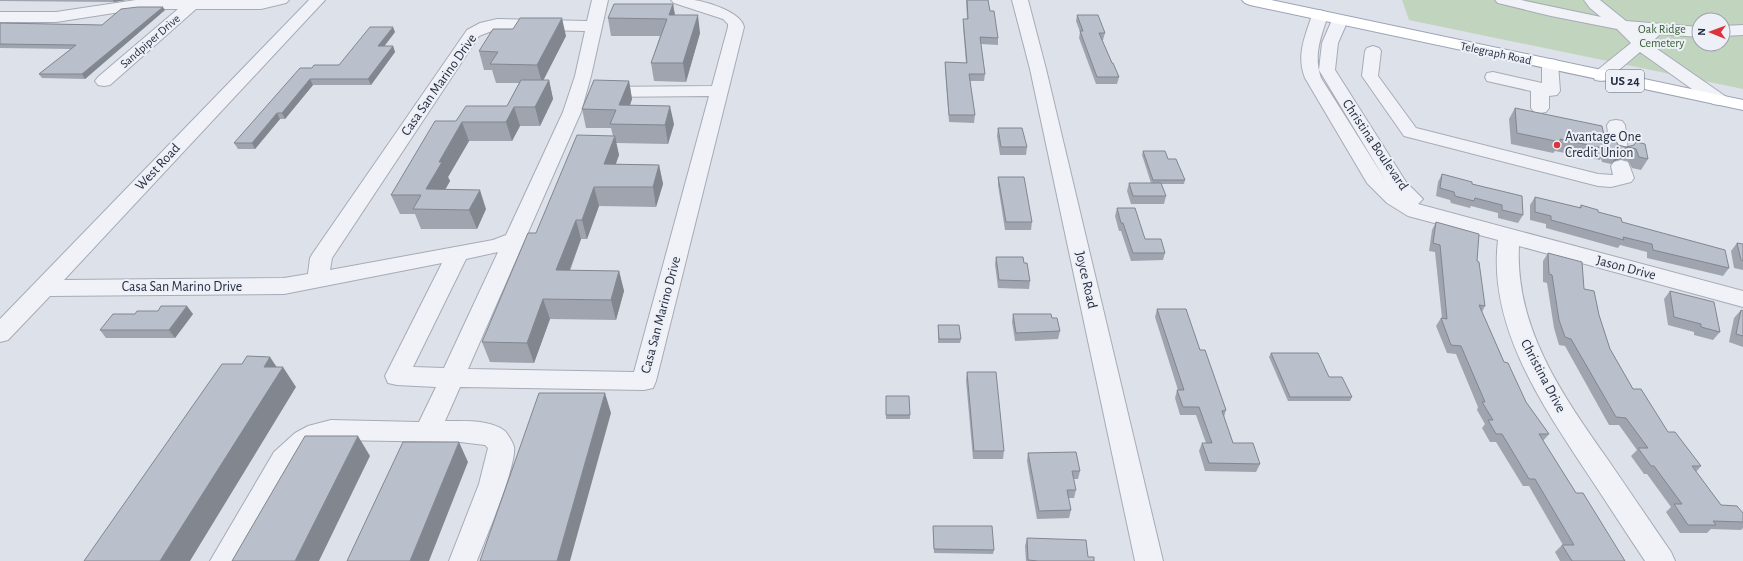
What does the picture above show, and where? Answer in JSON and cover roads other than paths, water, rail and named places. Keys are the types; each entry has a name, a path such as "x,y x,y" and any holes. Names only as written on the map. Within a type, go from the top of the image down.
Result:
{"main road":[{"name":"Telegraph Road","path":"1250,0 1601,76 1743,105"}],"street":[{"path":"0,17 56,17 140,4 195,2 261,4 282,0"},
{"path":"292,0 314,3"},
{"path":"427,432 572,112 600,0"},
{"name":"Casa San Marino Drive","path":"452,378 644,381 736,27 735,22 728,16 679,0"},
{"name":"Joyce Road","path":"1020,0 1040,76 1149,561"},
{"path":"1503,0 1544,10 1620,23 1667,30 1691,32"},
{"path":"1592,0 1595,5 1620,23 1670,67 1719,100"},
{"name":"Sandpiper Drive","path":"104,81 195,2"},
{"path":"36,17 51,3"},
{"path":"261,4 270,9 314,3"},
{"name":"West Road","path":"0,334 314,3"},
{"name":"Christina Boulevard","path":"1320,16 1308,56 1308,66 1313,78 1373,176 1385,191 1402,204 1416,211 1438,217"},
{"name":"Christina Boulevard","path":"1340,20 1330,43 1327,59 1327,70 1330,78 1398,186 1438,217"},
{"name":"Casa San Marino Drive","path":"318,280 321,258 473,33 486,26 497,24 593,26"},
{"path":"1601,76 1641,43 1646,37 1667,30"},
{"path":"1731,31 1743,30"},
{"path":"1373,51 1370,76 1410,132 1598,180 1611,181 1624,178 1616,126"},
{"path":"1308,56 1327,59"},
{"path":"1532,61 1540,88 1540,108"},
{"path":"1540,88 1550,64"},
{"path":"1493,77 1540,88"},
{"path":"578,92 720,91"},
{"path":"1347,134 1366,135"},
{"path":"1438,217 1509,237"},
{"name":"Jason Drive","path":"1509,237 1743,299"},
{"name":"Christina Drive","path":"1509,237 1506,252 1511,301 1520,332 1533,364 1552,399 1661,561"},
{"name":"Casa San Marino Drive","path":"44,288 261,287 318,280 458,253 514,240"},
{"path":"452,378 396,376 458,253"},
{"path":"224,561 290,450 301,441 323,431 331,430 480,433 491,436 498,441 501,447 497,469 463,561"}],"place":[{"name":"Avantage One Credit Union","path":"1557,145"}],"park label":[{"name":"Oak Ridge Cemetery","path":"1662,36"}]}
